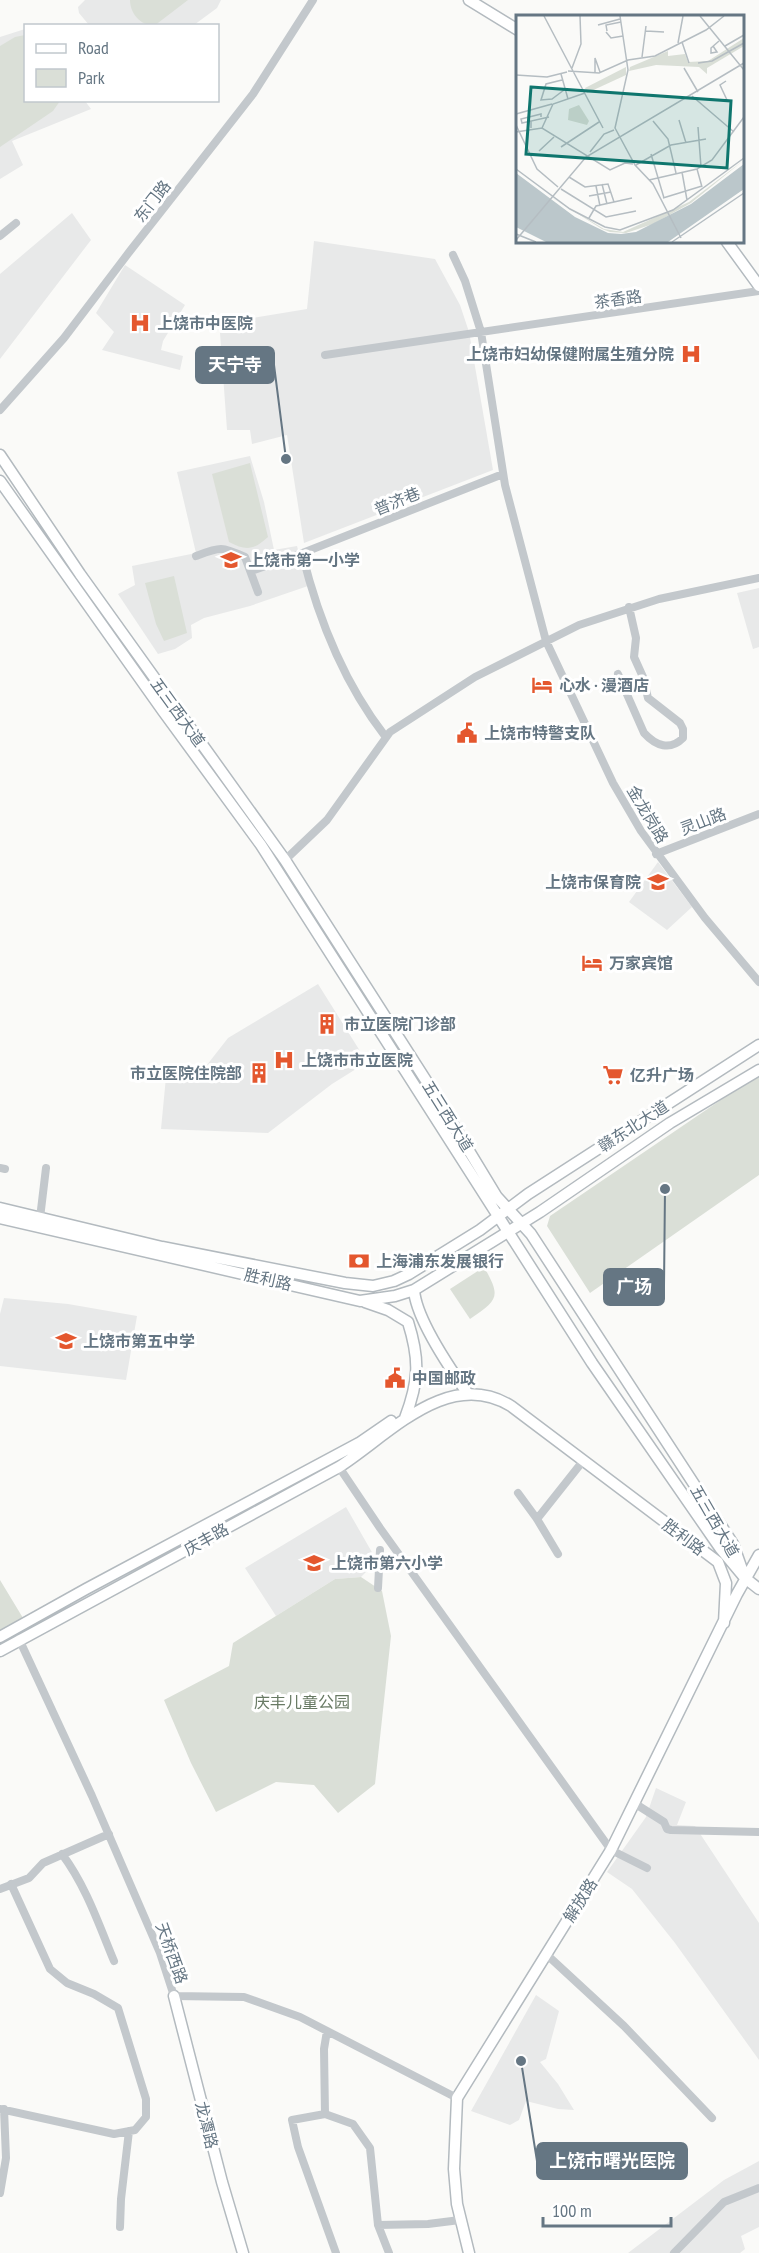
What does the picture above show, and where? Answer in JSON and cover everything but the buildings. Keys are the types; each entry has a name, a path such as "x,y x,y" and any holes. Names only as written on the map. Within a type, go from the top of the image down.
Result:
{"main road":[{"path":"470,0 516,29"},
{"path":"729,243 759,286"},
{"name":"五三西大道","path":"0,455 80,574 285,860 498,1197 531,1234 733,1544 745,1578"},
{"name":"五三西大道","path":"0,481 261,845 592,1363 720,1548 745,1578"},
{"name":"赣东北大道","path":"509,1209 528,1194 759,1045"},
{"name":"胜利路","path":"0,1218 360,1300 395,1296 414,1290 521,1224 597,1175 670,1123 759,1070"},
{"name":"胜利路","path":"0,1208 162,1247 345,1283 373,1286 410,1274 509,1209"},
{"path":"414,1290 415,1302 446,1364 468,1394"},
{"path":"0,1637 359,1443 406,1415 415,1391 417,1368 414,1342 408,1322 388,1310 360,1300"},
{"name":"胜利路","path":"406,1415 438,1401 468,1394 483,1394 498,1398 718,1562 726,1583 724,1623"},
{"name":"庆丰路","path":"0,1651 339,1467 366,1450 406,1415"},
{"name":"解放路","path":"468,2253 460,2220 454,2169 457,2098 611,1850 745,1578 759,1555"},
{"path":"745,1578 759,1589"},
{"name":"龙潭路","path":"174,1996 222,2182 243,2253"}],"street":[{"name":"东门路","path":"0,410 64,338 253,94 313,0"},
{"path":"0,236 16,223"},
{"name":"金龙岗路","path":"453,255 465,281 481,332 503,474 546,640 613,783 656,854 705,918 759,982"},
{"name":"茶香路","path":"325,355 759,291"},
{"name":"普济巷","path":"251,571 503,474"},
{"path":"196,556 215,549 226,548 245,557 258,592"},
{"path":"302,553 319,611 345,671 360,701 385,736"},
{"path":"285,860 327,820 385,736 475,677 546,640 629,607 759,579"},
{"path":"618,674 644,734 650,740 665,746 679,742 683,738 680,723 648,698 643,677 633,657 636,638 629,607"},
{"name":"灵山路","path":"656,854 759,814"},
{"path":"40,1218 46,1168"},
{"path":"537,1519 583,1461"},
{"path":"339,1467 380,1528 611,1850 647,1868"},
{"path":"518,1492 558,1554"},
{"path":"378,1588 380,1550"},
{"name":"天桥西路","path":"19,1639 109,1834 160,1953 174,1996 244,1997 300,2017 457,2098"},
{"path":"634,1803 664,1822 667,1829 671,1830 759,1832"},
{"path":"0,1889 29,1878 44,1863 109,1834"},
{"path":"62,1854 73,1869 114,1961"},
{"path":"0,2193 6,2158 2,2109 114,2134 135,2130 146,2116 146,2099 118,2008 94,1994 67,1983 50,1969 11,1884"},
{"path":"546,1954 624,2026 712,2118"},
{"path":"325,2114 324,2049 327,2031"},
{"path":"336,2253 301,2158 292,2120 325,2114 353,2124 370,2148 378,2224 389,2253"},
{"path":"120,2227 129,2131"},
{"path":"674,2253 724,2202 759,2188"},
{"path":"378,2224 428,2224 460,2220"}],"shaded area":[{"path":"85,0 221,0 217,8 195,24 88,24 79,13 78,7"},
{"path":"24,29 24,102 86,102 91,109 12,141 23,165 0,179 0,37"},
{"path":"72,213 91,240 0,359 0,274"},
{"path":"314,241 435,259 460,305 469,332 493,470 304,543 287,435 252,444 250,430 227,430 220,333 241,320 307,309"},
{"name":"上饶市中医院","path":"125,265 185,305 163,341 161,350 183,356 180,370 102,350 114,332 96,313"},
{"name":"上饶市第一小学","path":"250,456 264,502 274,550 297,546 308,586 250,606 204,618 191,625 192,638 175,649 158,654 118,594 135,585 132,566 196,553 177,472"},
{"path":"759,588 759,647 753,649 737,593"},
{"name":"上饶市保育院","path":"658,862 692,907 667,930 629,902"},
{"name":"上饶市市立医院","path":"318,984 360,1051 356,1069 332,1084 268,1133 161,1129 166,1077 196,1079 228,1038"},
{"name":"上饶市第五中学","path":"4,1298 68,1304 137,1316 126,1380 0,1366 0,1314"},
{"name":"上饶市第六小学","path":"346,1507 377,1561 361,1577 335,1579 276,1616 245,1568"},
{"path":"656,1788 686,1802 677,1825 695,1826 759,1923 759,2060 675,1943 632,1889 607,1872 646,1817"},
{"path":"536,1995 559,2011 546,2059 540,2062 558,2084 574,2110 558,2109 526,2101 519,2120 510,2125 471,2111"},
{"path":"759,2161 759,2227 741,2236 745,2249 740,2253 628,2253 724,2180"}],"green space":[{"path":"130,0 188,0 157,24 144,23 137,18"},
{"path":"24,35 24,102 59,102 53,111 0,147 0,46 15,37"},
{"path":"250,463 268,537 254,547 245,548 229,542 212,474"},
{"path":"174,576 187,633 164,641 156,624 145,583"},
{"path":"759,1074 759,1175 590,1293 547,1226 550,1216"},
{"path":"484,1267 495,1292 494,1297 486,1307 470,1319 450,1289"},
{"name":"庆丰儿童公园","path":"361,1577 382,1591 391,1636 375,1784 338,1813 314,1785 276,1782 216,1812 191,1763 164,1700 229,1666 233,1643 335,1579"},
{"path":"0,1580 23,1618 0,1631"}],"place":[{"name":"上饶市中医院","path":"140,323"},
{"name":"上饶市妇幼保健附属生殖分院","path":"691,354"},
{"name":"天宁寺","path":"286,459"},
{"name":"上饶市第一小学","path":"231,560"},
{"name":"心水 · 漫酒店","path":"542,685"},
{"name":"上饶市特警支队","path":"467,733"},
{"name":"上饶市保育院","path":"658,882"},
{"name":"万家宾馆","path":"592,963"},
{"name":"市立医院门诊部","path":"327,1024"},
{"name":"上饶市市立医院","path":"284,1060"},
{"name":"市立医院住院部","path":"259,1073"},
{"name":"亿升广场","path":"613,1075"},
{"name":"广场","path":"665,1189"},
{"name":"上海浦东发展银行","path":"359,1261"},
{"name":"上饶市第五中学","path":"66,1341"},
{"name":"中国邮政","path":"395,1378"},
{"name":"上饶市第六小学","path":"314,1563"},
{"name":"上饶市曙光医院","path":"521,2061"}]}
